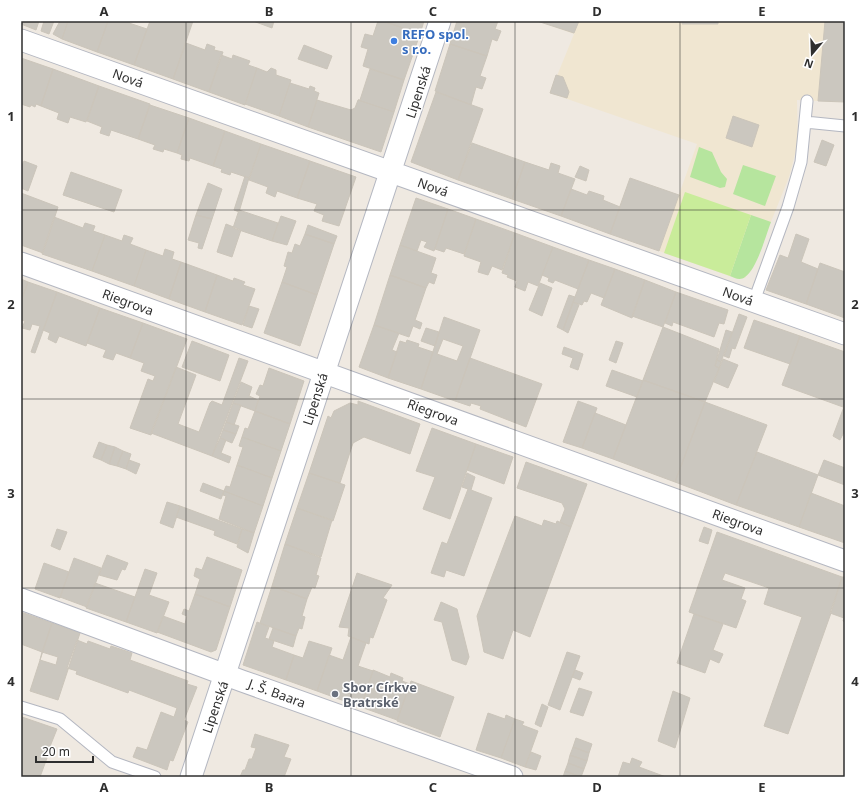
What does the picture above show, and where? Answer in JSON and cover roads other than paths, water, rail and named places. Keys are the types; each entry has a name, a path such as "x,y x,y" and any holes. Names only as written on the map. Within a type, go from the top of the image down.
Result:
{"street":[{"name":"Lipenská","path":"191,777 226,675 440,21"},
{"name":"Nová","path":"21,40 845,334"},
{"name":"Riegrova","path":"21,263 845,561"},
{"name":"J. Š. Baara","path":"21,599 226,675 512,777"}],"lane":[{"path":"754,301 788,207 801,162 807,101"},
{"path":"805,122 845,126"},
{"path":"21,707 60,719 112,762 155,777"}],"place":[{"name":"REFO spol. s r.o.","path":"394,41"},
{"name":"Sbor Církve Bratrské","path":"335,694"}]}
